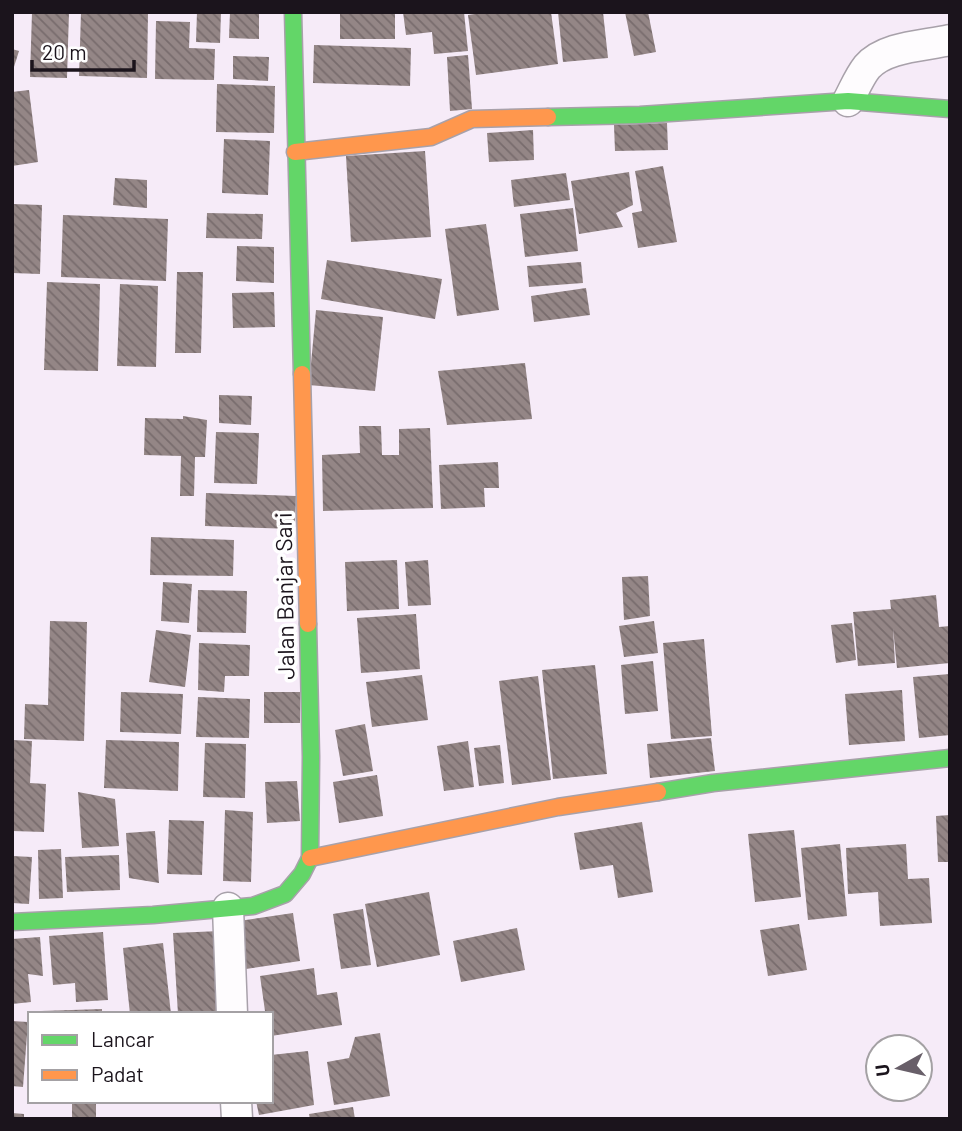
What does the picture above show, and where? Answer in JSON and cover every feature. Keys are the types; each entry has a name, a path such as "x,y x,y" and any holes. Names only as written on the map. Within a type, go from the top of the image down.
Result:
{"street":[{"name":"Jalan Banjar Sari","path":"293,12 311,757 310,858"},
{"path":"848,101 867,68 878,58 893,52 950,40"},
{"path":"295,152 431,137 462,121 472,119 640,115 848,101 950,109"},
{"path":"12,922 153,915 253,906 285,894 302,874 310,858 558,807 713,783 950,758"},
{"path":"228,908 232,1012"}],"building":[{"path":"32,12 69,12 67,78 30,77"},
{"path":"81,12 148,12 147,78 79,76"},
{"path":"197,12 221,12 220,43 196,42"},
{"path":"230,12 259,12 259,39 229,38"},
{"path":"340,12 395,12 395,39 340,39"},
{"path":"403,12 464,12 468,51 434,54 432,32 406,35"},
{"path":"487,12 551,12 558,64 476,75 468,15"},
{"path":"558,12 603,12 608,58 563,62"},
{"path":"625,12 648,12 656,52 634,56"},
{"path":"156,21 190,22 189,48 215,49 214,80 155,79"},
{"path":"314,45 411,48 410,86 313,83"},
{"path":"12,49 19,51 13,70 12,70"},
{"path":"468,55 472,109 450,111 447,57"},
{"path":"233,56 269,57 268,81 233,79"},
{"path":"217,84 275,86 274,133 216,132"},
{"path":"29,90 38,162 12,166 12,92"},
{"path":"667,123 668,150 615,151 614,125"},
{"path":"533,130 534,160 489,162 487,133"},
{"path":"224,139 270,141 268,195 222,193"},
{"path":"425,151 431,237 351,242 346,156"},
{"path":"663,166 677,242 638,248 632,213 642,211 635,171"},
{"path":"629,172 633,205 616,213 623,227 579,234 571,181"},
{"path":"566,173 570,200 514,207 511,180"},
{"path":"115,178 147,180 147,208 113,205"},
{"path":"12,204 42,205 40,274 12,273"},
{"path":"573,208 578,251 525,257 520,214"},
{"path":"207,213 263,214 262,239 206,238"},
{"path":"63,215 168,219 166,281 61,277"},
{"path":"486,224 499,310 457,316 445,229"},
{"path":"237,246 274,247 274,283 236,281"},
{"path":"327,260 442,279 435,319 321,299"},
{"path":"581,262 583,283 529,287 527,266"},
{"path":"177,272 203,272 201,353 175,353"},
{"path":"47,282 100,284 98,371 44,370"},
{"path":"120,284 158,286 156,367 117,366"},
{"path":"586,288 590,315 534,322 531,296"},
{"path":"274,292 275,327 233,328 232,293"},
{"path":"316,310 383,317 375,391 309,385"},
{"path":"525,363 532,419 447,425 438,371"},
{"path":"219,395 252,396 251,425 219,423"},
{"path":"183,416 207,420 205,457 195,457 194,496 180,496 181,456 144,455 145,418 183,419"},
{"path":"359,426 381,426 382,455 399,455 399,429 430,428 433,508 323,511 322,455 360,453"},
{"path":"216,432 259,433 257,484 214,483"},
{"path":"498,462 499,488 484,488 485,507 441,509 439,465"},
{"path":"206,493 296,496 295,529 205,526"},
{"path":"151,537 234,540 233,576 150,575"},
{"path":"397,560 399,609 347,611 345,562"},
{"path":"428,560 431,605 408,606 405,562"},
{"path":"648,576 650,616 624,620 622,577"},
{"path":"163,582 192,584 189,623 161,621"},
{"path":"198,590 247,591 246,633 197,632"},
{"path":"936,595 939,627 950,626 950,663 897,668 893,628 895,663 858,666 853,612 891,609 890,600"},
{"path":"416,614 420,669 361,673 357,618"},
{"path":"50,621 87,622 84,741 24,739 25,704 48,705"},
{"path":"654,621 658,653 624,657 619,626"},
{"path":"852,623 856,660 836,663 831,625"},
{"path":"156,630 191,635 185,687 149,682"},
{"path":"704,639 712,736 671,739 663,643"},
{"path":"199,643 250,645 249,676 225,676 224,692 198,690"},
{"path":"653,661 658,711 625,714 621,665"},
{"path":"595,665 607,774 553,779 542,670"},
{"path":"950,674 950,735 919,738 913,677"},
{"path":"422,675 428,720 372,727 366,682"},
{"path":"538,676 551,780 512,785 499,681"},
{"path":"902,690 905,741 849,745 845,694"},
{"path":"121,692 183,694 181,734 120,732"},
{"path":"264,692 300,692 300,723 264,723"},
{"path":"198,697 250,699 249,738 196,737"},
{"path":"365,724 373,771 343,776 335,730"},
{"path":"711,738 715,771 650,778 647,744"},
{"path":"12,740 32,741 30,783 46,784 44,832 12,831"},
{"path":"106,740 179,742 178,791 104,788"},
{"path":"468,741 474,787 444,791 437,746"},
{"path":"205,743 246,744 245,798 203,797"},
{"path":"500,745 504,783 479,786 474,748"},
{"path":"377,775 383,816 339,823 333,782"},
{"path":"297,781 300,821 267,823 265,782"},
{"path":"78,792 115,799 119,846 82,848"},
{"path":"225,810 253,812 251,882 223,881"},
{"path":"950,815 950,862 938,862 936,816"},
{"path":"169,820 204,821 202,875 167,874"},
{"path":"642,822 653,892 618,898 613,865 580,870 574,833"},
{"path":"794,830 801,897 755,902 748,834"},
{"path":"155,831 159,883 129,878 126,833"},
{"path":"840,844 847,916 808,920 801,848"},
{"path":"906,844 908,879 929,878 932,923 880,926 878,892 848,894 846,848"},
{"path":"61,849 63,898 39,899 38,850"},
{"path":"119,855 120,890 67,892 65,857"},
{"path":"12,856 32,857 29,904 12,903"},
{"path":"429,892 440,955 377,967 365,904"},
{"path":"363,909 371,965 341,969 333,914"},
{"path":"293,913 300,961 246,969 239,921"},
{"path":"799,924 807,970 768,976 760,930"},
{"path":"517,928 525,970 461,982 453,941"},
{"path":"220,931 225,1012 178,1012 173,933"},
{"path":"103,932 108,1000 76,1002 75,983 53,985 49,936"},
{"path":"40,937 43,976 28,974 31,1002 12,1004 12,939"},
{"path":"163,943 171,1012 130,1012 123,948"},
{"path":"314,968 317,995 337,992 342,1025 273,1036 273,1012 262,1012 265,1011 260,976"},
{"path":"102,1009 102,1012 41,1011"},
{"path":"12,1021 28,1022 23,1087 12,1086"},
{"path":"380,1033 390,1096 334,1105 327,1062 349,1058 355,1037"},
{"path":"308,1051 314,1105 259,1115 256,1103 273,1103 273,1055"},
{"path":"72,1103 96,1103 96,1119 72,1119"},
{"path":"353,1107 355,1119 310,1119 309,1114"},
{"path":"12,1113 24,1114 24,1119 12,1119"}],"traffic: fast":[{"path":"293,12 302,374"},
{"path":"548,117 640,115 848,101 950,109"},
{"path":"12,922 153,915 253,906 285,894 302,874 310,858 308,624"},
{"path":"658,792 713,783 950,758"}],"traffic: slow":[{"path":"295,152 431,137 472,119 548,117"},
{"path":"302,374 308,624"},
{"path":"310,858 558,807 658,792"}]}
